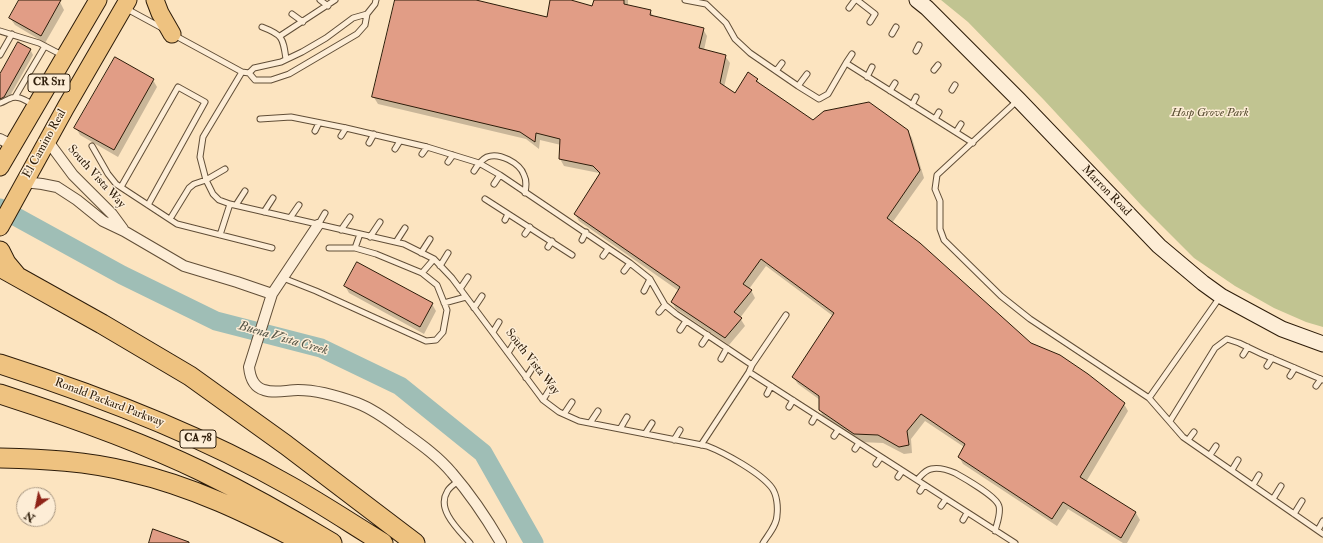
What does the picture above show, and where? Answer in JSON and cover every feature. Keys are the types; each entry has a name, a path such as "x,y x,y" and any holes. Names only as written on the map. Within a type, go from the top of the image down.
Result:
{"highway":[{"path":"0,251 6,263 17,276"},
{"path":"0,267 190,376 286,445 415,543"},
{"name":"Ronald Packard Parkway","path":"0,364 98,397 203,441 290,485 383,543"},
{"name":"CA 78","path":"0,394 73,418 134,441 200,471 288,516 332,543"},
{"path":"0,458 68,461 130,472 206,496 252,516 305,543"}],"main road":[{"name":"CR S11","path":"0,167 6,142 35,106 98,0"},
{"path":"155,0 172,34"},
{"name":"Marron Road","path":"917,0 928,8 1019,100 1159,246 1221,296 1282,329 1323,344"},
{"name":"El Camino Real","path":"0,227 47,140 126,4"}],"street":[{"name":"South Vista Way","path":"47,140 74,175 112,214 124,230"},
{"name":"South Vista Way","path":"21,189 42,184 57,187 77,200 103,221 124,230 184,266 272,294"},
{"path":"318,224 272,294 249,367 250,377 255,385 263,390 274,392 298,390 322,392 358,404 389,420 424,446 452,472 485,516 501,543"}],"lane":[{"path":"320,0 328,6"},
{"path":"280,36 335,0"},
{"path":"126,4 172,34 242,72 249,73 255,80 271,80 289,74 357,34 365,25 367,14 376,2 369,0"},
{"path":"685,0 706,4 726,23 735,39 750,53 819,99 828,94 852,54"},
{"path":"850,8 856,0 875,14 870,22"},
{"path":"292,14 303,22"},
{"path":"249,73 254,68 286,59 326,38 353,18 367,14"},
{"path":"262,27 280,36 284,42 286,59"},
{"path":"892,34 896,27"},
{"path":"0,31 45,46 65,57"},
{"path":"0,55 12,34"},
{"path":"916,51 919,45"},
{"path":"16,97 45,46"},
{"path":"776,71 782,63"},
{"path":"846,63 973,143"},
{"path":"867,77 872,68"},
{"name":"South Vista Way","path":"242,72 203,136 200,157 206,180 213,194 219,200 233,205 404,244 434,260 452,278 542,400 559,412 579,421 701,445 722,452 763,479 773,489 776,498 777,516 774,525 763,543"},
{"path":"798,86 807,74"},
{"path":"890,91 895,83"},
{"path":"952,90 955,85"},
{"path":"121,187 178,87 205,102 148,205"},
{"path":"0,103 16,97 21,98 35,106"},
{"path":"912,104 916,97"},
{"path":"1019,100 937,175 935,189 940,201 940,229 944,240 1001,296 1030,319 1149,398 1188,440 1323,534"},
{"path":"935,119 939,112"},
{"path":"260,119 291,117 346,128 427,146 479,163 500,175 630,263 650,279 665,305 686,321 752,365"},
{"path":"287,124 291,117"},
{"path":"315,131 319,123"},
{"path":"956,132 961,124"},
{"path":"341,136 346,128"},
{"path":"369,143 374,134"},
{"path":"395,149 400,141"},
{"path":"92,146 108,174 121,187 178,224 272,248"},
{"path":"422,154 427,146"},
{"path":"448,162 453,155"},
{"path":"474,171 479,163 487,157 496,156 506,159 517,165 524,173 526,181 525,193"},
{"path":"170,219 189,188 194,184 206,180 225,169"},
{"path":"494,184 500,175"},
{"path":"220,235 233,205 244,191"},
{"path":"264,212 273,198"},
{"path":"485,199 572,254"},
{"path":"290,218 299,205"},
{"path":"318,224 325,213"},
{"path":"505,220 508,214"},
{"path":"341,230 350,217"},
{"path":"370,237 380,222"},
{"path":"525,234 530,227"},
{"path":"396,242 405,228"},
{"path":"582,240 586,232"},
{"path":"355,248 360,234"},
{"path":"421,253 430,239"},
{"path":"548,247 552,241"},
{"path":"283,278 316,291 426,341 436,340 443,332 447,310 437,285 422,272 376,254 355,248 329,248"},
{"path":"604,256 608,249"},
{"path":"440,266 448,253"},
{"path":"422,272 434,260"},
{"path":"624,271 630,263"},
{"path":"460,289 468,277"},
{"path":"644,291 650,279"},
{"path":"474,308 482,296"},
{"path":"1149,398 1221,296"},
{"path":"444,303 466,297"},
{"path":"659,312 665,305"},
{"path":"701,445 786,315"},
{"path":"680,330 686,321"},
{"path":"492,332 499,322"},
{"path":"702,344 708,336"},
{"path":"1170,421 1215,348 1227,339 1322,379 1316,386"},
{"path":"508,353 516,340"},
{"path":"1243,355 1248,347"},
{"path":"721,359 727,348"},
{"path":"1267,366 1272,358"},
{"path":"526,378 533,367"},
{"path":"1290,376 1295,368"},
{"path":"749,372 1014,543"},
{"path":"767,394 771,386"},
{"path":"542,400 551,387"},
{"path":"789,407 793,400"},
{"path":"564,414 572,402"},
{"path":"590,423 598,411"},
{"path":"812,422 816,415"},
{"path":"620,429 627,418"},
{"path":"645,434 652,423"},
{"path":"674,440 680,430"},
{"path":"834,436 838,430"},
{"path":"1188,440 1194,432"},
{"path":"855,449 859,443"},
{"path":"1210,455 1216,446"},
{"path":"876,464 881,457"},
{"path":"1232,470 1238,460"},
{"path":"917,480 925,471 931,469 942,469 955,473 991,496 999,505 999,511 993,529 988,534"},
{"path":"898,477 902,470"},
{"path":"1253,485 1259,475"},
{"path":"458,481 447,491 444,498 446,510 451,521 470,543"},
{"path":"920,491 924,485"},
{"path":"1273,499 1281,486"},
{"path":"942,506 946,499"},
{"path":"1294,514 1302,502"},
{"path":"963,520 967,513"},
{"path":"1318,530 1323,521"}],"green space":[{"name":"Hosp Grove Park","path":"941,0 1323,0 1323,327 1306,322 1274,308 1235,286 1194,258 1142,206 1044,100 968,22"}],"building":[{"path":"19,0 61,0 41,36 9,18"},
{"path":"395,0 476,0 547,17 550,0 571,0 592,6 594,0 624,0 624,4 651,10 650,15 704,28 699,48 726,55 720,83 735,93 748,72 758,79 756,81 813,120 824,111 869,102 908,130 920,170 887,218 920,243 1031,343 1060,355 1088,374 1125,403 1080,477 1136,512 1121,538 1063,502 1052,519 958,457 965,444 921,414 907,431 909,445 899,447 878,435 854,434 819,410 819,396 792,377 834,313 761,259 743,284 752,290 734,312 742,318 725,338 671,302 680,287 574,214 600,173 593,166 559,159 560,139 536,133 535,142 520,132 372,97"},
{"path":"18,42 31,49 4,97 0,99 0,74"},
{"path":"115,57 154,79 114,150 74,128"},
{"path":"357,262 433,303 420,327 344,286"},
{"path":"153,529 189,542 189,543 149,543"}],"waterway":[{"name":"Buena Vista Creek","path":"0,208 122,275 216,321 321,348 400,386 483,453 534,543"}]}
